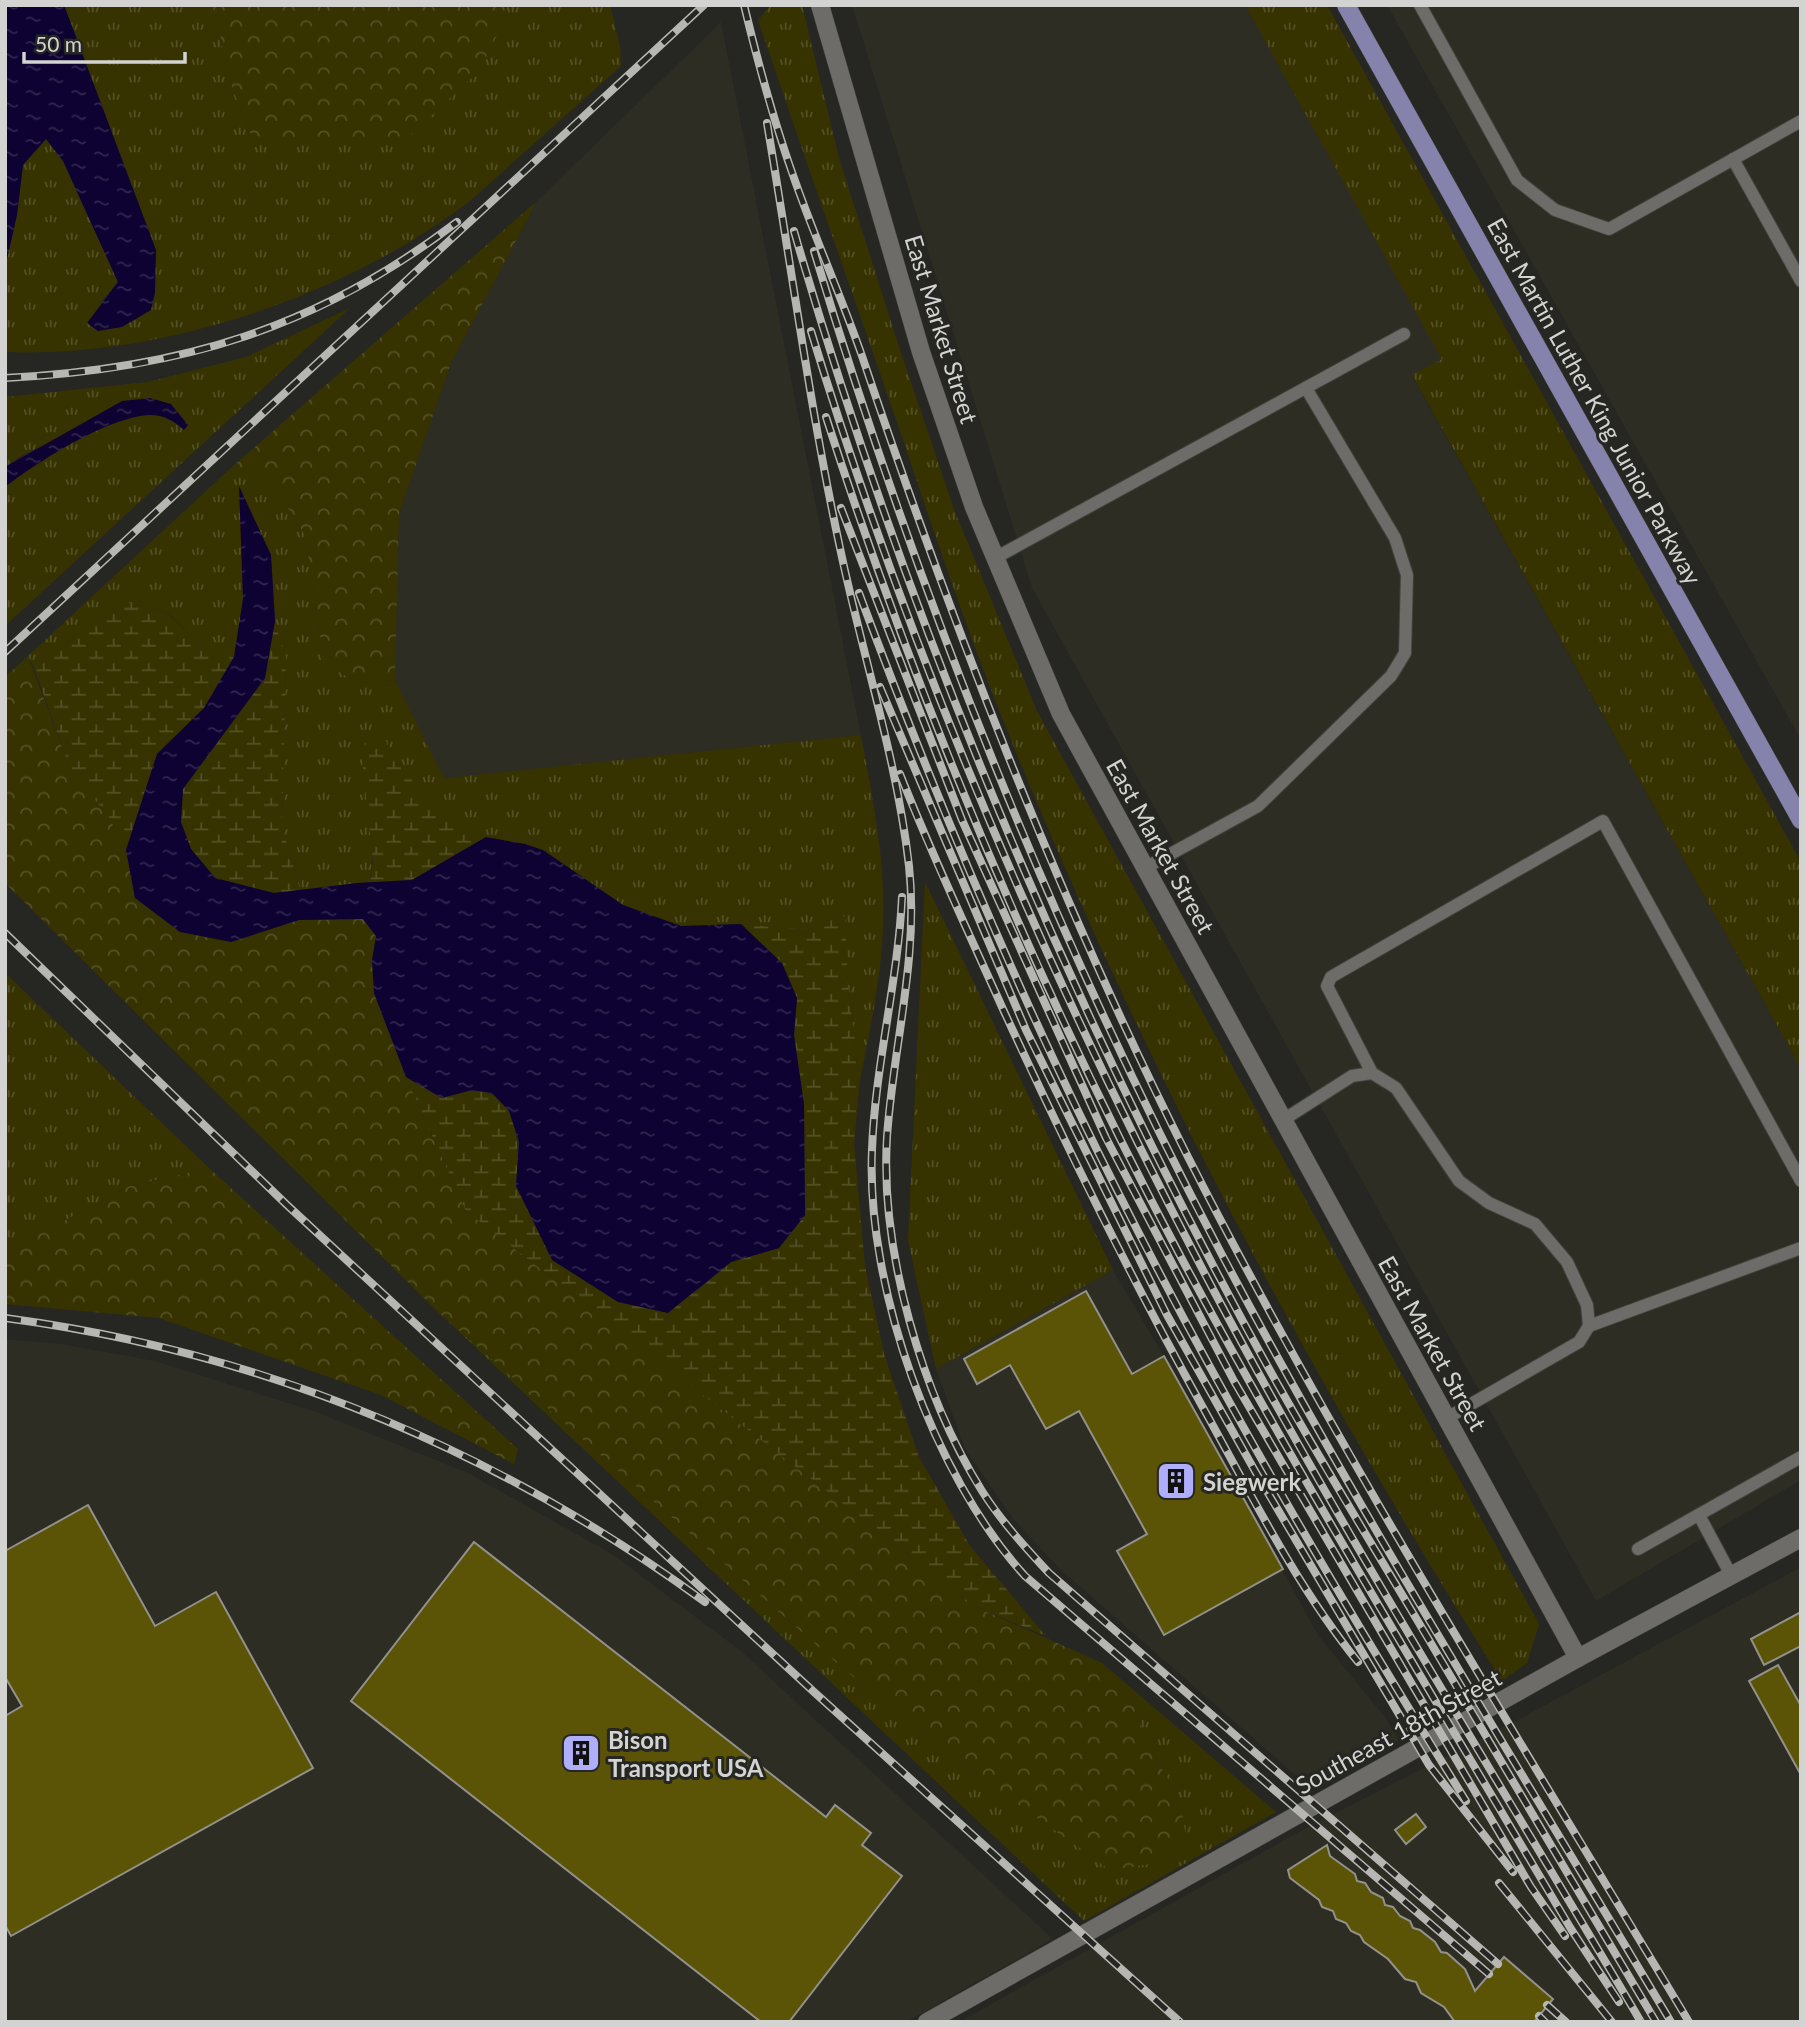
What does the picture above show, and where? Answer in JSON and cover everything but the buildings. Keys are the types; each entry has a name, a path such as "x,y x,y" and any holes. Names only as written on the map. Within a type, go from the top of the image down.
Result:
{"main road":[{"name":"East Martin Luther King Junior Parkway","path":"1346,5 1801,820"}],"street":[{"name":"East Market Street","path":"820,5 921,352 974,507 1061,714 1578,1658"},
{"name":"Southeast 18th Street","path":"927,2022 1578,1658 1801,1538"}],"lane":[{"path":"1420,5 1517,180 1555,210 1609,229 1801,121"},
{"path":"1733,159 1801,281"},
{"path":"995,558 1404,334"},
{"path":"1145,868 1258,806 1391,676 1405,653 1407,575 1395,538 1306,388"},
{"path":"1447,1418 1579,1342 1589,1326 1587,1305 1567,1262 1535,1224 1489,1203 1459,1181 1396,1088 1372,1073 1327,986 1331,977 1603,821 1801,1181"},
{"path":"1283,1120 1352,1076 1372,1073"},
{"path":"1589,1326 1801,1248"},
{"path":"1638,1549 1700,1517 1801,1457"},
{"path":"1700,1517 1731,1575"}],"shaded area":[{"path":"852,5 1245,5 1443,359 1412,376 1801,1068 1801,1480 1596,1601 1032,588"},
{"path":"1387,5 1801,5 1801,740"},
{"path":"721,22 861,735 444,778 395,680 399,514 451,363 537,201"},
{"path":"1113,1270 1164,1356 1318,1635 1384,1716 1399,1740 1311,1789 1062,1571 1014,1520 965,1449 936,1369"},
{"path":"5,1339 61,1344 155,1361 314,1411 468,1473 612,1554 741,1651 1053,1939 906,2022 5,2022"},
{"path":"1801,1567 1801,2022 959,2022 1304,1829 1523,1717"}],"green space":[{"path":"64,5 213,5 232,87 251,135 503,24 506,5 610,5 620,46 621,66 465,205 409,242 357,271 301,296 242,317 183,333 123,345 63,351 5,352 5,268 17,215 23,165 46,139 63,161 118,282 99,304 155,259 156,250"},
{"path":"213,5 506,5 503,24 478,72 411,135 311,147 251,135 232,87"},
{"path":"771,5 802,5 839,158 901,353 955,512 1037,711 1539,1624 1527,1663 1502,1681 1363,1451 1233,1216 1172,1097 1059,854 964,618 758,20"},
{"path":"1245,5 1327,5 1797,855 1801,863 1801,1068 1412,375 1442,359"},
{"path":"537,201 451,363 399,514 395,680 357,683 324,662 305,535 271,482 232,467"},
{"path":"350,308 5,626 5,487 54,453 114,423 155,415 168,419 184,430 150,398 24,454 5,467 5,397 148,382 246,357"},
{"path":"232,467 271,482 305,535 324,662 357,683 395,680 444,778 861,735 880,850 883,913 878,985 860,1080 848,985 844,915 800,929 741,924 681,926 623,905 543,850 463,834 425,800 383,737 370,882 300,890 282,826 286,658 275,621 271,555 240,489 243,599 234,657 205,649 171,616 136,599 33,665 28,656"},
{"path":"136,599 170,616 205,649 234,657 204,708 157,754 126,850 109,817 70,769 33,665"},
{"path":"275,621 286,658 282,826 300,890 274,893 216,878 191,849 181,822 183,789 265,678"},
{"path":"28,656 70,769 109,817 126,850 135,898 231,942 299,920 363,919 376,936 372,960 374,993 406,1077 466,1211 976,1607 1102,1663 1134,1707 1148,1745 1179,1798 1187,1841 1151,1864 1110,1870 987,1782 847,1672 437,1311 5,883 5,677"},
{"path":"383,737 425,800 463,834 486,837 412,880 370,882 373,862 362,759 365,743"},
{"path":"925,882 1113,1270 936,1369 908,1240"},
{"path":"845,915 848,985 860,1080 854,1143 865,1266 884,1354 919,1457 970,1546 1046,1636 976,1607 466,1211 406,1077 442,1098 474,1091 490,1094 502,1101 510,1113 517,1141 516,1186 697,1291 731,1262 779,1248 805,1215 804,1104 794,1035 797,998 782,963 741,924 800,929"},
{"path":"5,973 209,1168 130,1186 5,1252"},
{"path":"209,1168 518,1449 514,1464 381,1395 159,1318 5,1304 5,1252 130,1186"},
{"path":"437,1311 847,1672 987,1782 1179,1798 1148,1745 1134,1707 1102,1663 1276,1812 1084,1921"}],"water":[{"path":"5,5 64,5 156,250 155,293 151,310 122,327 98,331 87,323 118,282 63,161 46,139 23,165 17,215 5,268"},
{"path":"150,398 171,404 188,425 184,430 168,419 155,415 114,423 55,453 5,487 5,467 122,401"},
{"path":"239,486 271,555 275,621 265,678 183,789 181,822 191,849 215,878 274,893 357,883 412,880 486,837 543,850 623,905 681,926 741,924 782,963 797,998 794,1035 804,1104 805,1215 779,1248 731,1262 668,1313 618,1302 552,1260 516,1186 519,1142 509,1111 492,1093 472,1090 442,1098 406,1077 374,993 372,960 376,936 363,919 299,920 231,942 180,932 135,898 126,850 157,754 204,708 234,657 243,599"}],"railway":[{"path":"5,652 704,5"},
{"path":"744,5 787,157 854,334 971,662 1052,862 1140,1060 1246,1268 1368,1486 1689,2022"},
{"path":"767,123 829,496 888,746 909,866 911,934 890,1103 887,1181 890,1227 909,1321 941,1411 960,1453 989,1502 1049,1573 1498,1964"},
{"path":"5,378 130,365 188,353 244,337 298,316 352,290 404,259 457,222"},
{"path":"794,231 888,523 942,668 1061,954 1127,1095 1196,1232 1285,1397 1656,2022"},
{"path":"814,251 898,508 993,761 1100,1009 1159,1131 1220,1251 1328,1447 1671,2022"},
{"path":"811,331 851,455 940,700 1042,941 1097,1060 1265,1386 1641,2022"},
{"path":"826,417 862,525 942,740 1032,952 1130,1159 1229,1346 1325,1514 1571,1929 1619,2002"},
{"path":"841,508 962,820 1106,1138 1234,1381 1531,1887 1565,1936"},
{"path":"859,593 980,896 1047,1045 1118,1192 1199,1347 1285,1501 1466,1801"},
{"path":"880,687 1026,1030 1167,1315 1255,1471 1429,1765 1513,1872"},
{"path":"900,774 1002,1007 1123,1257 1274,1537 1314,1601 1358,1662"},
{"path":"902,897 874,1118 873,1203 880,1260 912,1376 935,1433 961,1486 992,1534 1025,1576 1489,1974"},
{"path":"5,933 287,1205 814,1692 1180,2022"},
{"path":"5,1318 101,1334 194,1355 285,1382 373,1415 460,1454 543,1498 625,1547 705,1602"},
{"path":"1499,1883 1612,2022"},
{"path":"1547,2005 1566,2022"},
{"path":"1539,2016 1545,2022"}],"place":[{"name":"Siegwerk","path":"1176,1481"},
{"name":"Bison Transport USA","path":"581,1753"}]}
